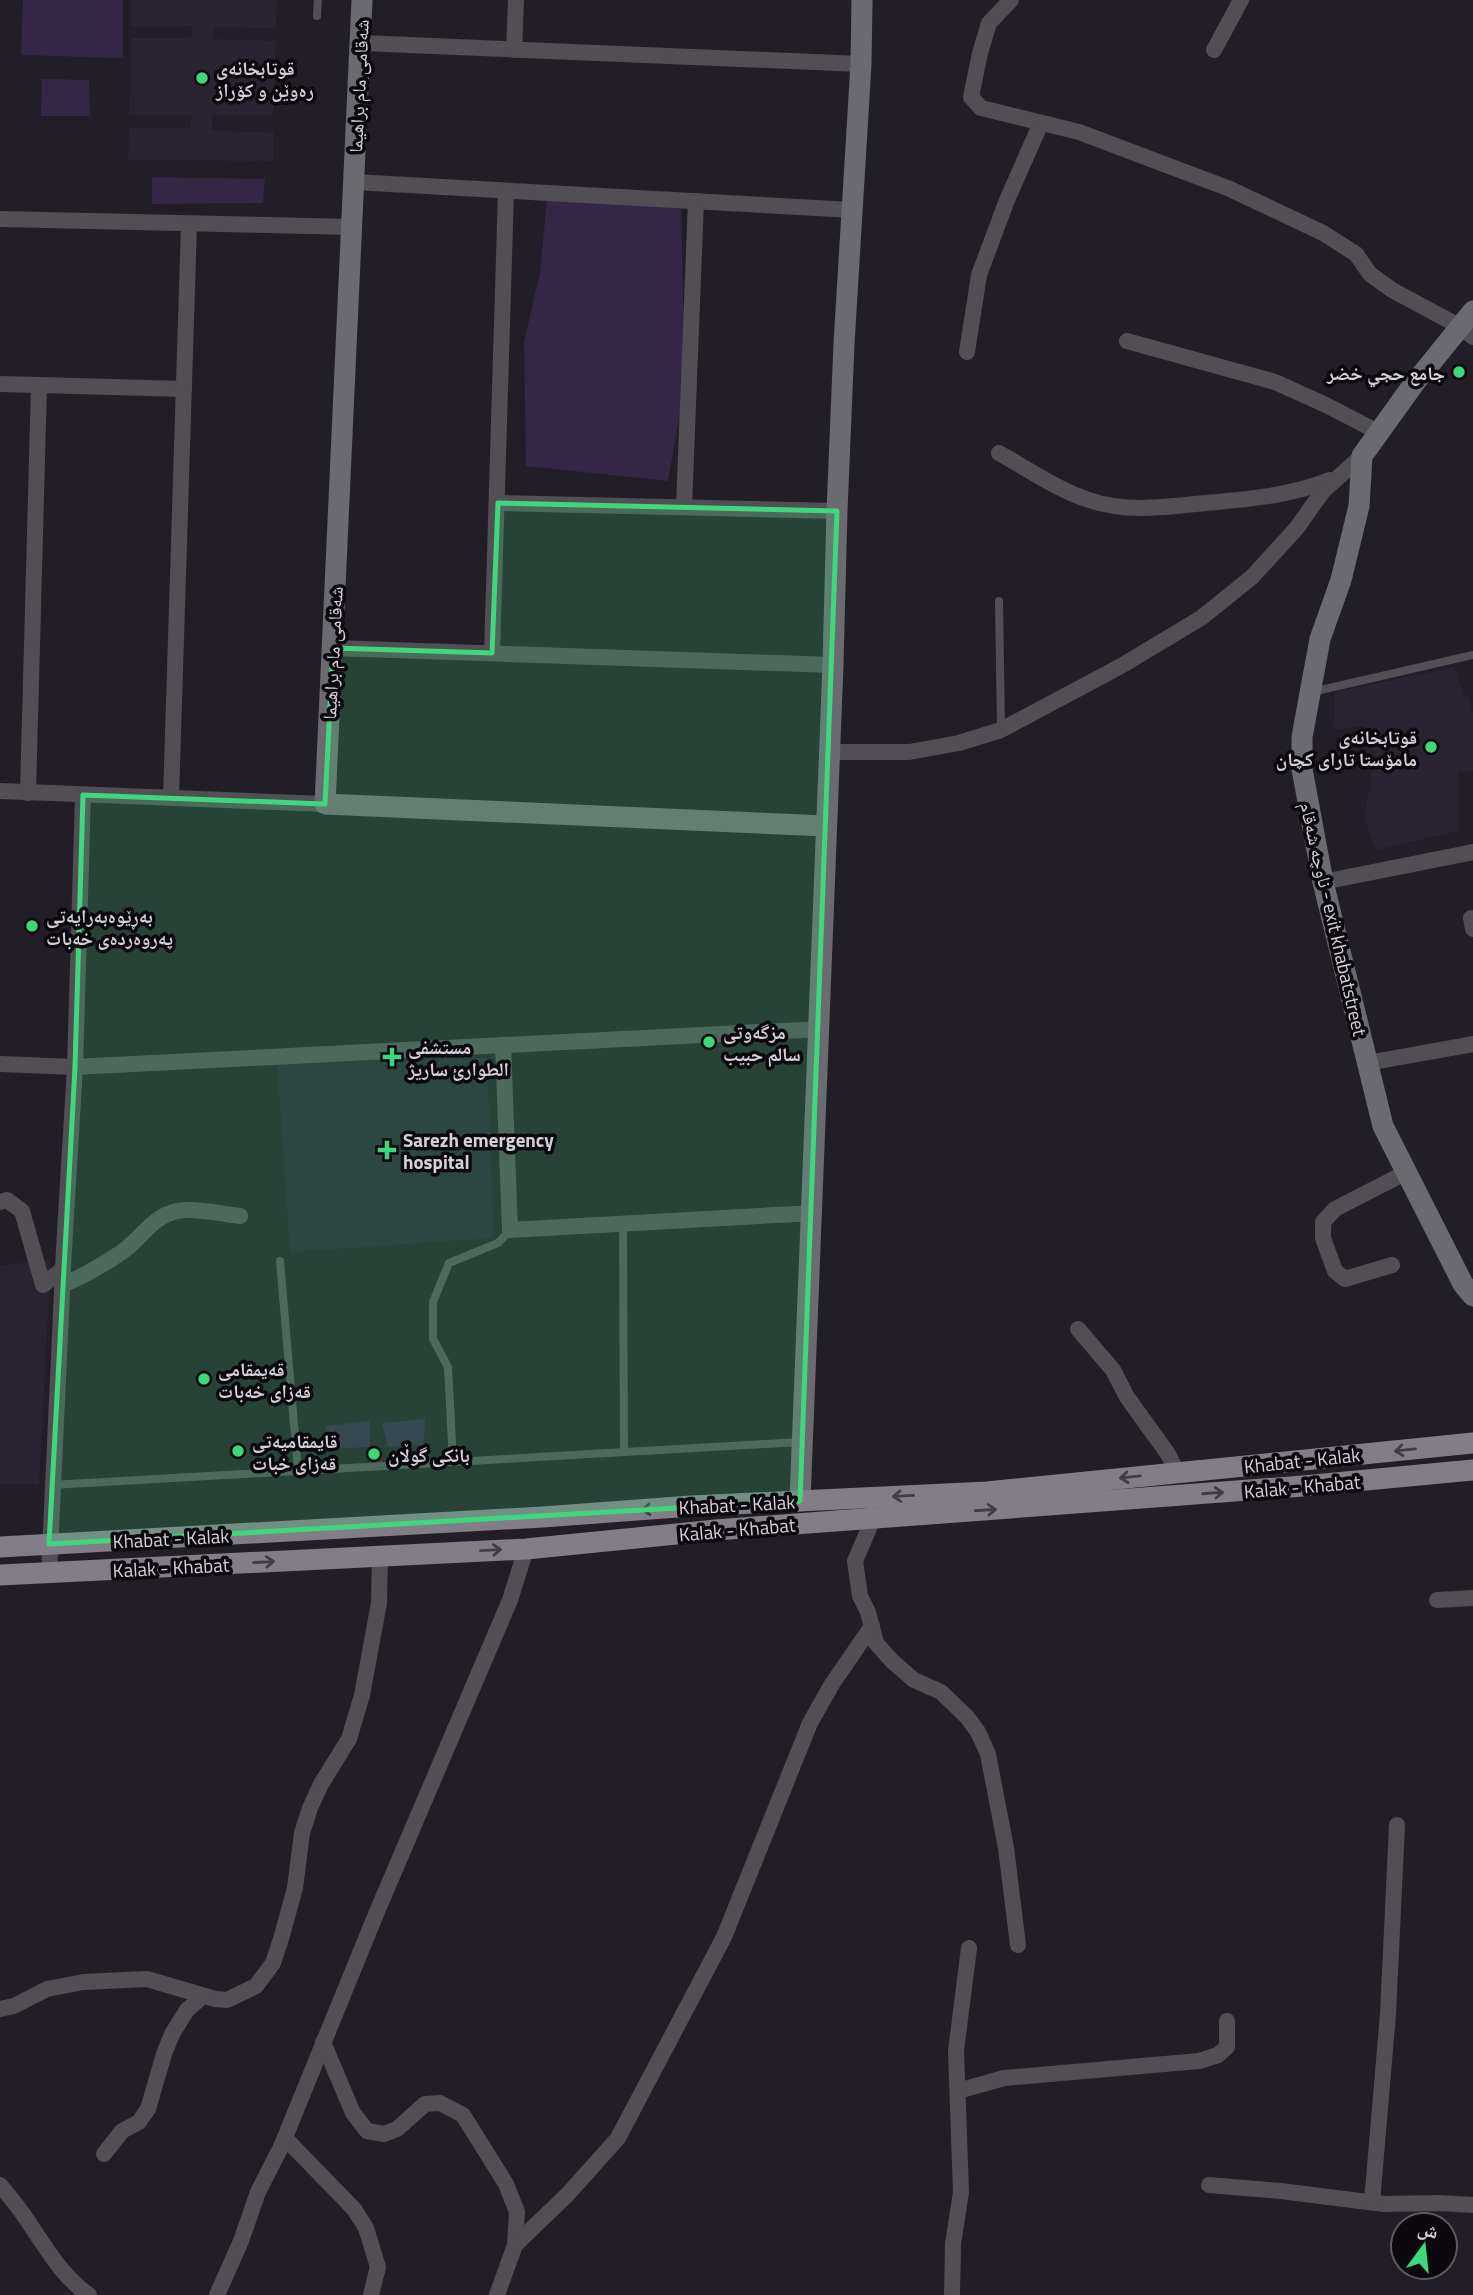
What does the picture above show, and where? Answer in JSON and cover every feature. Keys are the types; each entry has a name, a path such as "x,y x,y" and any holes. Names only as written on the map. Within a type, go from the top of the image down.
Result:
{"main road":[{"name":"Khabat - Kalak","path":"0,1547 530,1518 691,1506 988,1492 1473,1443"},
{"name":"Kalak - Khabat","path":"0,1575 526,1549 716,1530 1289,1487 1473,1470"}],"street":[{"name":"شەقامی مام براهیما","path":"325,804 362,0"},
{"path":"514,50 516,0"},
{"path":"800,1500 820,1029 837,511 861,64 862,0"},
{"path":"829,752 873,753 929,749 1002,730 1121,666 1201,618 1252,577 1296,530 1323,491 1362,456 1378,432 1468,325 1392,290 1370,274 1356,254 1323,233 1230,189 1079,132 981,108 971,97 980,52 989,23 1011,0"},
{"path":"1214,50 1241,0"},
{"path":"360,43 861,64"},
{"path":"967,352 979,275 1007,200 1041,123"},
{"path":"354,182 852,210"},
{"path":"492,653 506,191"},
{"path":"684,507 696,201"},
{"path":"0,219 353,227"},
{"path":"171,798 189,224"},
{"path":"1127,341 1275,382 1378,432"},
{"path":"0,384 184,389"},
{"path":"28,793 39,385"},
{"path":"999,453 1087,500 1109,506 1133,508 1276,496 1304,491 1339,476"},
{"name":"ناوچە شەقام - exit khabatstreet","path":"1362,456 1359,506 1351,542 1320,639 1309,692 1302,737 1302,769 1323,882 1383,1126 1463,1284 1473,1296"},
{"path":"498,503 837,511"},
{"path":"333,648 833,665"},
{"path":"0,792 826,826"},
{"path":"49,1573 62,1277 75,1067 83,795"},
{"path":"1323,882 1473,852"},
{"path":"0,1064 75,1067 820,1029"},
{"path":"1367,1063 1473,1044"},
{"path":"503,1045 510,1230 813,1213"},
{"path":"1392,1265 1345,1279 1335,1271 1323,1238 1323,1222 1335,1209 1407,1172"},
{"path":"0,1202 7,1200 22,1211 43,1285 62,1277 78,1279 122,1253 148,1226 167,1215 185,1210 240,1216"},
{"path":"1078,1329 1113,1370 1127,1397 1168,1454 1177,1472"},
{"path":"873,1519 855,1561 860,1596 877,1643 892,1661 914,1680 941,1692 967,1717 978,1732 988,1754 1006,1848 1018,1945"},
{"path":"217,2295 241,2241 258,2192 285,2138 510,1600 526,1549"},
{"path":"0,2009 14,2006 47,1989 84,1982 147,1979 203,1996 227,2000 256,1986 272,1963 295,1888 302,1833 310,1808 321,1784 349,1739 362,1695 379,1603 380,1556"},
{"path":"1437,1600 1473,1598"},
{"path":"515,2245 568,2194 618,2137 724,1937 810,1723 832,1684 872,1626"},
{"path":"1372,2202 1388,2014 1397,1825"},
{"path":"951,2295 953,2244 961,2192 956,2051 969,1948"},
{"path":"104,2154 122,2131 139,2122 148,2109 172,2034 187,2010 203,1996"},
{"path":"958,2091 1004,2078 1199,2061 1218,2055 1227,2047 1227,2021"},
{"path":"323,2042 353,2113 367,2131 384,2134 397,2129 425,2104 440,2103 463,2115 506,2184 517,2212 515,2245 497,2295"},
{"path":"285,2138 354,2209 366,2228 379,2267 370,2295"},
{"path":"0,2185 25,2217 47,2253 89,2295"},
{"path":"1209,2185 1372,2202 1473,2206"}],"lane":[{"path":"317,16 318,0"},
{"path":"999,601 1002,730"},
{"path":"1309,692 1473,655"},
{"path":"623,1225 624,1452"},
{"path":"453,1462 448,1367 433,1339 433,1303 449,1263 498,1243 510,1230"},
{"path":"280,1261 298,1471"},
{"path":"52,1485 803,1442"}],"highlighted area":[{"path":"498,503 837,511 800,1501 49,1544 75,1067 83,795 325,804 333,648 492,653"}],"shaded area":[{"path":"23,0 123,0 123,58 21,55"},
{"name":"قوتابخانەی رەوێن و کۆراز","path":"131,0 277,0 276,28 214,27 214,39 276,41 273,115 212,115 212,130 274,133 273,161 128,160 129,128 190,128 192,115 129,115 131,38 191,38 192,26 131,27"},
{"path":"42,79 89,80 90,116 41,116"},
{"path":"152,177 265,179 263,203 152,204"},
{"path":"547,199 681,205 685,384 668,481 526,466 524,342 540,273"},
{"path":"1455,667 1464,697 1469,697 1473,714 1473,770 1458,773 1458,831 1376,850 1365,821 1368,794 1371,791 1371,771 1363,726 1334,730 1335,692"},
{"name":"Sarezh emergency hospital","path":"487,1058 494,1238 290,1252 277,1062"},
{"path":"51,1259 39,1484 0,1484 0,1266"},
{"path":"425,1419 424,1445 388,1447 382,1423"},
{"path":"370,1421 370,1447 327,1449 326,1426"}],"place":[{"name":"قوتابخانەی رەوێن و کۆراز","path":"202,78"},
{"name":"جامع حجي خضر","path":"1459,372"},
{"name":"قوتابخانەی مامۆستا تارای کچان","path":"1431,747"},
{"name":"بەڕێوەبەرایەتی پەروەردەی خەبات","path":"32,926"},
{"name":"مزگەوتی سالم حبیب","path":"709,1042"},
{"name":"مستشفى الطوارئ ساريژ","path":"392,1057"},
{"name":"Sarezh emergency hospital","path":"387,1150"},
{"name":"قەیمقامی قەزای خەبات","path":"204,1379"},
{"name":"قایمقامیەتى قەزای خبات","path":"238,1451"},
{"name":"بانکی گوڵان","path":"374,1454"}]}
